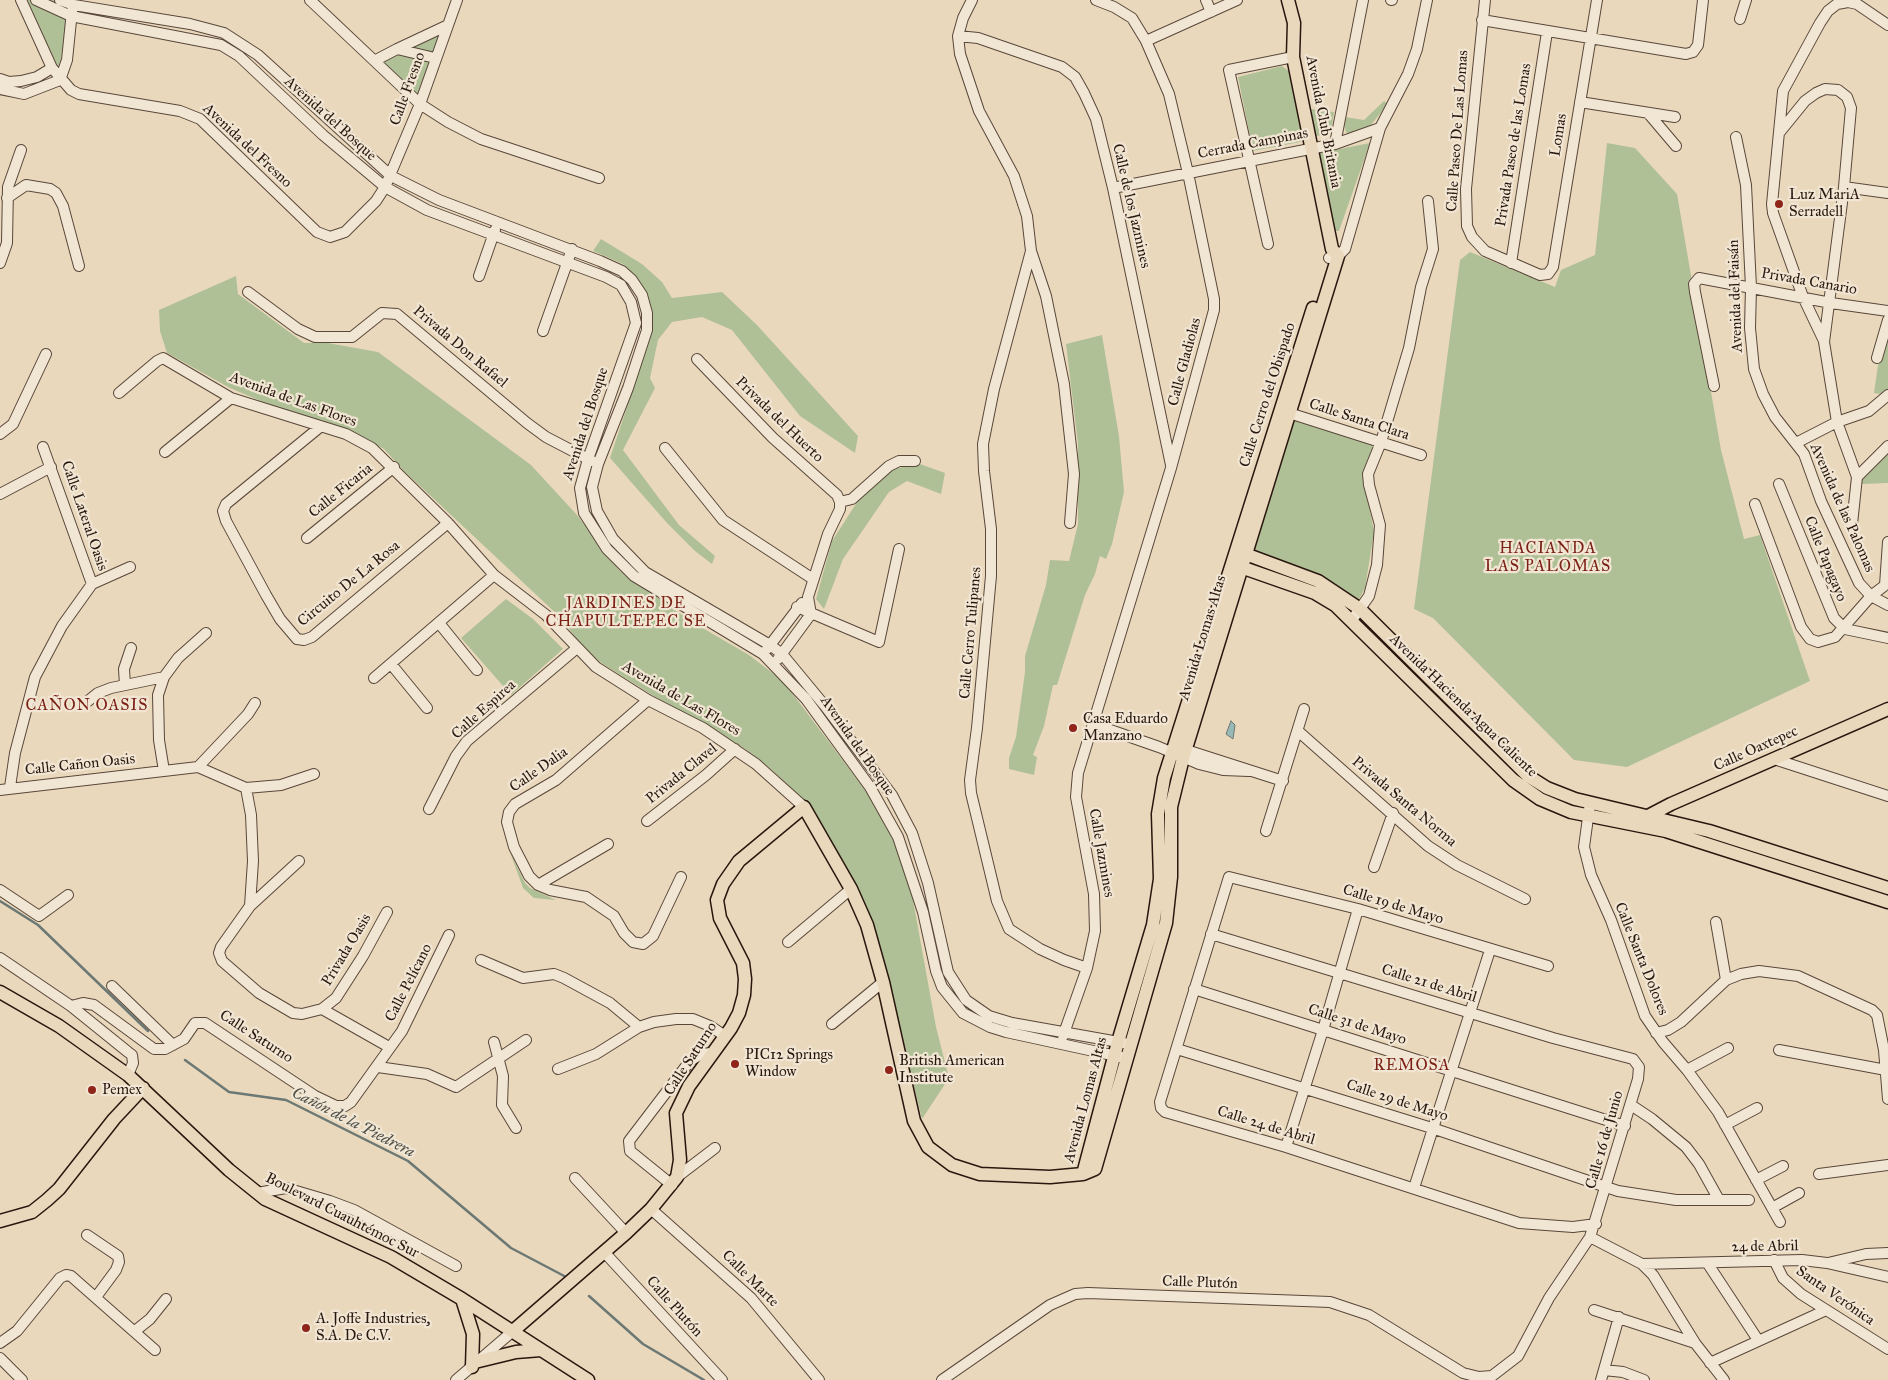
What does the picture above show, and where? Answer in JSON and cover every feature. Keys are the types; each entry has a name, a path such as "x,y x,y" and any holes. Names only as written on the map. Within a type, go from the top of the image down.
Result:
{"main road":[{"name":"Avenida Club Britania","path":"1288,0 1294,23 1293,57 1333,254"},
{"name":"Calle Cerro del Obispado","path":"1241,553 1289,413 1333,254"},
{"name":"Calle Cerro del Obispado","path":"1241,553 1333,254"},
{"name":"Avenida Lomas Altas","path":"1083,1174 1095,1169 1097,1165 1124,1043 1157,959 1166,923 1171,877 1171,807 1179,752 1241,553"},
{"name":"Avenida Hacienda Agua Caliente","path":"1241,553 1318,581 1360,608 1528,776 1547,788 1888,902"},
{"name":"Avenida Hacienda Agua Caliente","path":"1237,566 1315,593 1335,605 1513,780 1540,799 1556,807 1587,816 1647,820 1718,834 1888,888"},
{"name":"Calle Oaxtepec","path":"1647,820 1671,804 1888,709"},
{"name":"Avenida de Las Flores","path":"804,807 851,889 867,926 883,982 914,1121 928,1147 952,1165 980,1174 1050,1177 1083,1174"},
{"name":"Calle Saturno","path":"674,1181 680,1160 676,1114 689,1086 739,1013 745,979 743,963 720,918 717,900 723,884 739,861 804,807"},
{"name":"Boulevard Cuauhtémoc Sur","path":"0,992 59,1026 128,1075 229,1170 258,1194 274,1204 391,1257 462,1299 588,1380"},
{"path":"0,1221 26,1214 47,1200 59,1189 114,1119 143,1088"},
{"path":"513,1331 626,1233 651,1209 674,1181"},
{"path":"462,1299 472,1334 475,1364 516,1352 541,1350"}],"street":[{"name":"Avenida del Fresno","path":"21,0 52,68 70,90 79,94 180,111 200,119 317,232 324,236 338,236 345,232 385,188"},
{"name":"Avenida del Bosque","path":"36,0 72,16 200,40 230,50 385,188 427,210 492,236 606,277 621,285 631,302 636,323 588,459 580,488 584,513 607,549 634,576 763,654 775,664 806,699 870,787 898,837 923,912 936,971 942,987 962,1013 990,1027 1120,1057"},
{"name":"Avenida del Bosque","path":"60,0 190,24 224,33 258,55 391,176 439,200 572,249 622,271 632,280 642,295 648,314 647,330 628,388 598,464 592,487 597,511 613,539 645,572 770,645 782,654 824,706 892,795 912,833 924,868 948,972 966,1000 989,1016 1012,1023 1124,1043"},
{"name":"Calle Fresno","path":"385,188 420,104 456,0"},
{"path":"972,0 963,18 958,36 960,54 979,111 1014,176 1021,194 1027,216 1031,252 1046,296 1064,384 1074,474 1070,523"},
{"name":"Calle Gladiolas","path":"1093,724 1171,468 1214,310 1188,172 1169,94 1146,41 1132,18 1114,7 1096,0"},
{"path":"1206,0 1211,12"},
{"path":"1146,41 1237,0"},
{"path":"1335,144 1363,0"},
{"path":"1380,128 1408,74 1418,49 1427,0"},
{"name":"Calle Paseo De Las Lomas","path":"1484,0 1466,189 1467,226 1478,245 1511,263 1540,275 1548,274"},
{"name":"Lomas","path":"1548,274 1553,267 1598,0"},
{"path":"1482,20 1592,40 1686,54 1693,52 1698,45 1702,0"},
{"path":"1740,19 1746,0"},
{"path":"315,1 420,104 448,122 481,139 599,178"},
{"path":"0,89 24,94 60,80 67,60 74,2"},
{"path":"1852,524 1857,477 1837,422 1824,342 1803,297 1773,213 1772,204 1783,91 1828,11 1837,4 1848,2 1857,4 1888,25"},
{"path":"376,60 397,48 446,26"},
{"name":"Privada Paseo de las Lomas","path":"1511,263 1547,32"},
{"name":"Calle de los Jazmines","path":"958,36 978,38 1062,67 1074,77 1096,119 1113,188 1171,468"},
{"path":"397,48 435,58"},
{"path":"1268,244 1229,70 1293,57"},
{"path":"0,79 9,82 21,82 37,77 52,68"},
{"path":"1779,133 1805,101 1816,93 1826,89 1838,90 1847,97 1851,108 1844,187 1824,342"},
{"path":"1580,102 1675,117"},
{"path":"1648,113 1676,146"},
{"name":"Cerrada Campinas","path":"1113,188 1335,144 1380,128"},
{"name":"Calle Cerro del Obispado","path":"1333,254 1345,249 1380,128"},
{"name":"Avenida del Faisán","path":"1736,137 1746,184 1751,287 1750,328 1754,369 1763,394 1775,417 1796,443"},
{"path":"0,263 7,243 10,177 21,150"},
{"path":"8,198 26,185 50,189 56,193 63,206 79,266"},
{"path":"1844,187 1888,193"},
{"path":"1352,620 1372,586 1379,549 1380,525 1369,485 1368,474 1381,442 1409,348 1424,275 1433,249 1428,201"},
{"path":"479,276 498,221"},
{"path":"543,331 572,249"},
{"name":"Calle Cerro Tulipanes","path":"1031,252 994,389 983,444 991,528 991,576 970,793 997,901 1009,929 1040,949 1087,968"},
{"name":"Privada Canario","path":"1714,386 1695,292 1695,280 1707,278 1830,303 1888,311"},
{"name":"Privada Don Rafael","path":"248,292 298,329 314,337 352,337 382,313 397,314 527,423 546,437 598,464"},
{"path":"1877,358 1888,320"},
{"path":"0,434 13,424 46,354"},
{"name":"Avenida de Las Flores","path":"119,393 156,361 163,358 231,398 346,434 372,448 394,467 448,523 494,575 546,615 596,667 648,700 703,728 735,749 756,764 804,807"},
{"name":"Privada del Huerto","path":"696,359 772,438 836,495 840,502"},
{"name":"Avenida de las Palomas","path":"1871,596 1859,583 1843,553 1804,454 1796,443 1837,422 1869,410 1888,395"},
{"path":"165,452 231,398"},
{"name":"Calle Santa Clara","path":"1289,413 1421,455"},
{"name":"Circuito De La Rosa","path":"320,427 226,504 223,511 226,521 266,595 280,619 297,639 304,640 312,637 448,523"},
{"path":"1857,477 1888,446"},
{"name":"Calle Lateral Oasis","path":"5,789 35,677 62,626 92,584 43,447"},
{"path":"665,448 723,520 813,579"},
{"path":"775,664 811,614 808,597 828,534 840,509 840,502 852,499 889,466 899,461 915,461"},
{"path":"0,494 51,467"},
{"name":"Calle Ficaria","path":"307,538 394,467"},
{"name":"Calle Papagayo","path":"1779,484 1831,612 1845,629"},
{"path":"1755,504 1801,627 1806,635 1818,642 1835,637 1845,629 1871,596 1887,584 1888,542"},
{"path":"797,608 879,642 899,549"},
{"path":"92,584 130,567"},
{"path":"374,678 494,575"},
{"path":"1871,596 1888,605"},
{"path":"763,654 797,608 808,597"},
{"path":"439,623 478,670"},
{"path":"1845,629 1888,638"},
{"path":"206,633 178,658 164,677 158,695 157,713 164,771 198,767 246,788 281,785 314,774"},
{"path":"125,685 124,669 131,648"},
{"name":"Calle Espirea","path":"429,809 456,756 467,741 577,648"},
{"path":"391,664 428,708"},
{"path":"88,701 98,693 164,677"},
{"name":"Calle Dalia","path":"538,885 529,876 514,847 507,822 509,812 515,804 556,780 648,700"},
{"path":"198,767 243,720 255,703"},
{"path":"1266,831 1304,709"},
{"path":"1093,724 1222,765 1283,781"},
{"name":"Calle Jazmines","path":"1062,1044 1064,1032 1087,968 1095,931 1094,894 1080,822 1076,784 1093,724"},
{"name":"Privada Santa Norma","path":"1298,731 1393,813 1428,846 1457,865 1525,898"},
{"name":"Privada Clavel","path":"647,821 706,775 735,749"},
{"path":"1774,759 1888,796"},
{"name":"Calle Cañon Oasis","path":"5,789 164,771"},
{"path":"246,788 251,815 253,862 250,906"},
{"name":"Calle Santa Dolores","path":"1590,803 1584,847 1591,875 1610,920 1645,1016 1656,1033 1668,1030 1681,1022 1726,980 1741,974 1759,971 1798,976 1872,1010 1880,1020 1888,1099"},
{"path":"1374,867 1393,813"},
{"path":"538,885 608,844"},
{"path":"299,861 250,906 221,947 219,953 222,961 259,993 293,1013 302,1014 322,1009 390,1047"},
{"path":"538,885 550,890 586,897 614,916 624,933 633,942 643,944 653,936 681,877"},
{"name":"Calle 19 de Mayo","path":"1230,877 1358,909 1548,966"},
{"name":"Calle 24 de Abril","path":"1230,877 1160,1102 1161,1108 1165,1112 1286,1147 1519,1223 1573,1227 1596,1224"},
{"path":"788,942 851,889"},
{"path":"0,890 42,916 68,895"},
{"path":"1286,1147 1324,1030 1358,909"},
{"name":"Privada Oasis","path":"322,1009 336,998 363,956 387,912"},
{"path":"1716,922 1726,980"},
{"name":"Calle 21 de Abril","path":"1211,934 1553,1038 1633,1059 1637,1063"},
{"name":"Calle Pelícano","path":"345,1106 378,1067 409,1020 450,935"},
{"path":"1414,1188 1435,1129 1490,950"},
{"path":"0,958 71,1006 132,1056 133,1063 128,1075"},
{"path":"481,960 524,978 554,974 564,978 610,1003 639,1027"},
{"path":"832,1024 883,982"},
{"path":"71,1006 83,1003 94,1005 154,1049 165,1049 173,1046 112,986"},
{"name":"Calle 31 de Mayo","path":"1194,989 1625,1126"},
{"path":"558,1069 596,1054 639,1027 664,1020 692,1019 710,1026 725,1036"},
{"name":"Calle Saturno","path":"173,1046 184,1039 195,1023 205,1023 315,1096 336,1106 345,1106"},
{"path":"1656,1033 1687,1070 1725,1125 1780,1222"},
{"path":"378,1067 427,1074 456,1087 499,1057 514,1050 526,1040"},
{"path":"494,1042 503,1076 502,1105 516,1128"},
{"path":"1687,1070 1728,1048"},
{"name":"Calle 29 de Mayo","path":"1177,1049 1435,1129 1636,1195 1668,1199 1749,1200"},
{"path":"1779,1050 1886,1070"},
{"path":"712,1053 702,1054 690,1061 629,1141 630,1151 674,1181 715,1148"},
{"name":"Calle 16 de Junio","path":"1463,1373 1479,1377 1492,1376 1518,1356 1549,1298 1590,1237 1596,1224 1631,1105 1638,1078 1637,1063"},
{"path":"1631,1105 1652,1119 1686,1147 1699,1164 1719,1200"},
{"path":"1725,1125 1757,1108"},
{"path":"1819,1174 1888,1165"},
{"path":"1756,1180 1783,1166"},
{"path":"575,1178 626,1233"},
{"path":"258,1194 286,1188 330,1201 354,1210 456,1266"},
{"path":"1772,1208 1799,1193"},
{"name":"Calle Marte","path":"651,1209 751,1298 819,1380"},
{"path":"87,1235 118,1256 119,1262 116,1270 96,1297"},
{"path":"1590,1237 1642,1264 1662,1287 1695,1342 1724,1380"},
{"name":"Calle Plutón","path":"604,1253 722,1380"},
{"path":"1827,1263 1866,1254 1888,1253"},
{"name":"24 de Abril","path":"1642,1264 1708,1264 1774,1260 1827,1263 1888,1277"},
{"name":"Santa Verónica","path":"1774,1260 1783,1278 1824,1311 1888,1349"},
{"path":"1708,1264 1758,1340"},
{"path":"0,1343 17,1331 60,1278 66,1275 72,1276 155,1350"},
{"name":"Calle Plutón","path":"942,1380 1050,1305 1075,1294 1088,1293 1330,1302 1369,1315 1463,1373"},
{"path":"135,1331 150,1319 166,1299"},
{"path":"1594,1310 1695,1342"},
{"path":"1710,1363 1824,1311"},
{"path":"1620,1317 1602,1375 1623,1372 1644,1380"},
{"path":"456,1380 513,1331"},
{"path":"0,1358 22,1380"}],"green space":[{"path":"26,0 69,0 61,60 58,67"},
{"path":"446,26 420,104 376,60"},
{"path":"1282,66 1293,74 1303,140 1253,151 1238,77"},
{"path":"1384,101 1388,104 1370,126 1349,134 1346,132 1344,125 1345,117 1364,120"},
{"path":"1311,109 1334,112 1331,130 1327,135 1315,136"},
{"path":"1370,143 1339,231 1335,231 1319,153"},
{"path":"1607,143 1635,148 1677,194 1721,450 1744,539 1760,535 1810,681 1627,767 1574,760 1433,618 1414,609 1460,260 1470,252 1555,287 1561,270 1595,255"},
{"path":"601,239 642,264 662,282 672,298 722,292 757,325 858,436 855,453 800,416 732,330 702,317 672,322 658,340 650,378 655,388 623,450 679,525 715,556 712,564 695,551 667,523 610,458 652,332 652,310 639,283 623,264 593,251"},
{"path":"236,276 238,294 304,343 328,343 378,352 531,465 577,515 619,570 689,620 749,655 783,681 872,799 888,829 909,878 936,1027 949,1078 922,1119 892,998 809,805 771,769 745,749 668,705 603,664 584,649 561,618 404,471 384,449 358,435 268,404 230,388 167,353 160,331 159,310"},
{"path":"1888,333 1888,389 1880,394 1874,393 1878,365"},
{"path":"1102,335 1119,436 1124,492 1112,544 1106,559 1100,556 1095,574 1085,595 1057,685 1053,685 1044,726 1033,755 1037,757 1034,775 1009,769 1009,758 1016,737 1025,672 1025,656 1046,585 1050,560 1069,561 1078,524 1078,444 1066,344"},
{"path":"1289,417 1375,446 1364,478 1374,532 1365,588 1359,599 1352,599 1248,551"},
{"path":"1888,453 1888,483 1862,484 1861,479"},
{"path":"920,464 945,473 941,494 907,481 889,492 843,559 824,609 816,599 832,541 861,496 886,470"},
{"path":"506,599 533,619 563,649 511,695 461,638"},
{"path":"510,852 525,883 530,888 556,900 534,898 523,888"}],"water":[{"path":"1231,721 1235,725 1233,739 1226,734"}],"waterway":[{"name":"Cañón de la Piedrera","path":"0,901 38,925 148,1031"},
{"name":"Cañón de la Piedrera","path":"185,1060 229,1092 286,1100 408,1161 511,1248 568,1278"},
{"name":"Cañón de la Piedrera","path":"589,1296 643,1344 704,1380"}],"place":[{"name":"Luz MariA Serradell","path":"1779,204"},
{"name":"Casa Eduardo Manzano","path":"1073,728"},
{"name":"PIC12 Springs Window","path":"735,1064"},
{"name":"British American Institute","path":"889,1070"},
{"name":"Pemex","path":"92,1090"},
{"name":"A. Joffe Industries, S.A. De C.V.","path":"306,1328"}],"district":[{"name":"HACIANDA LAS PALOMAS","path":"1548,558"},
{"name":"JARDINES DE CHAPULTEPEC SE","path":"626,613"},
{"name":"CAÑON OASIS","path":"87,706"},
{"name":"REMOSA","path":"1412,1066"}]}
